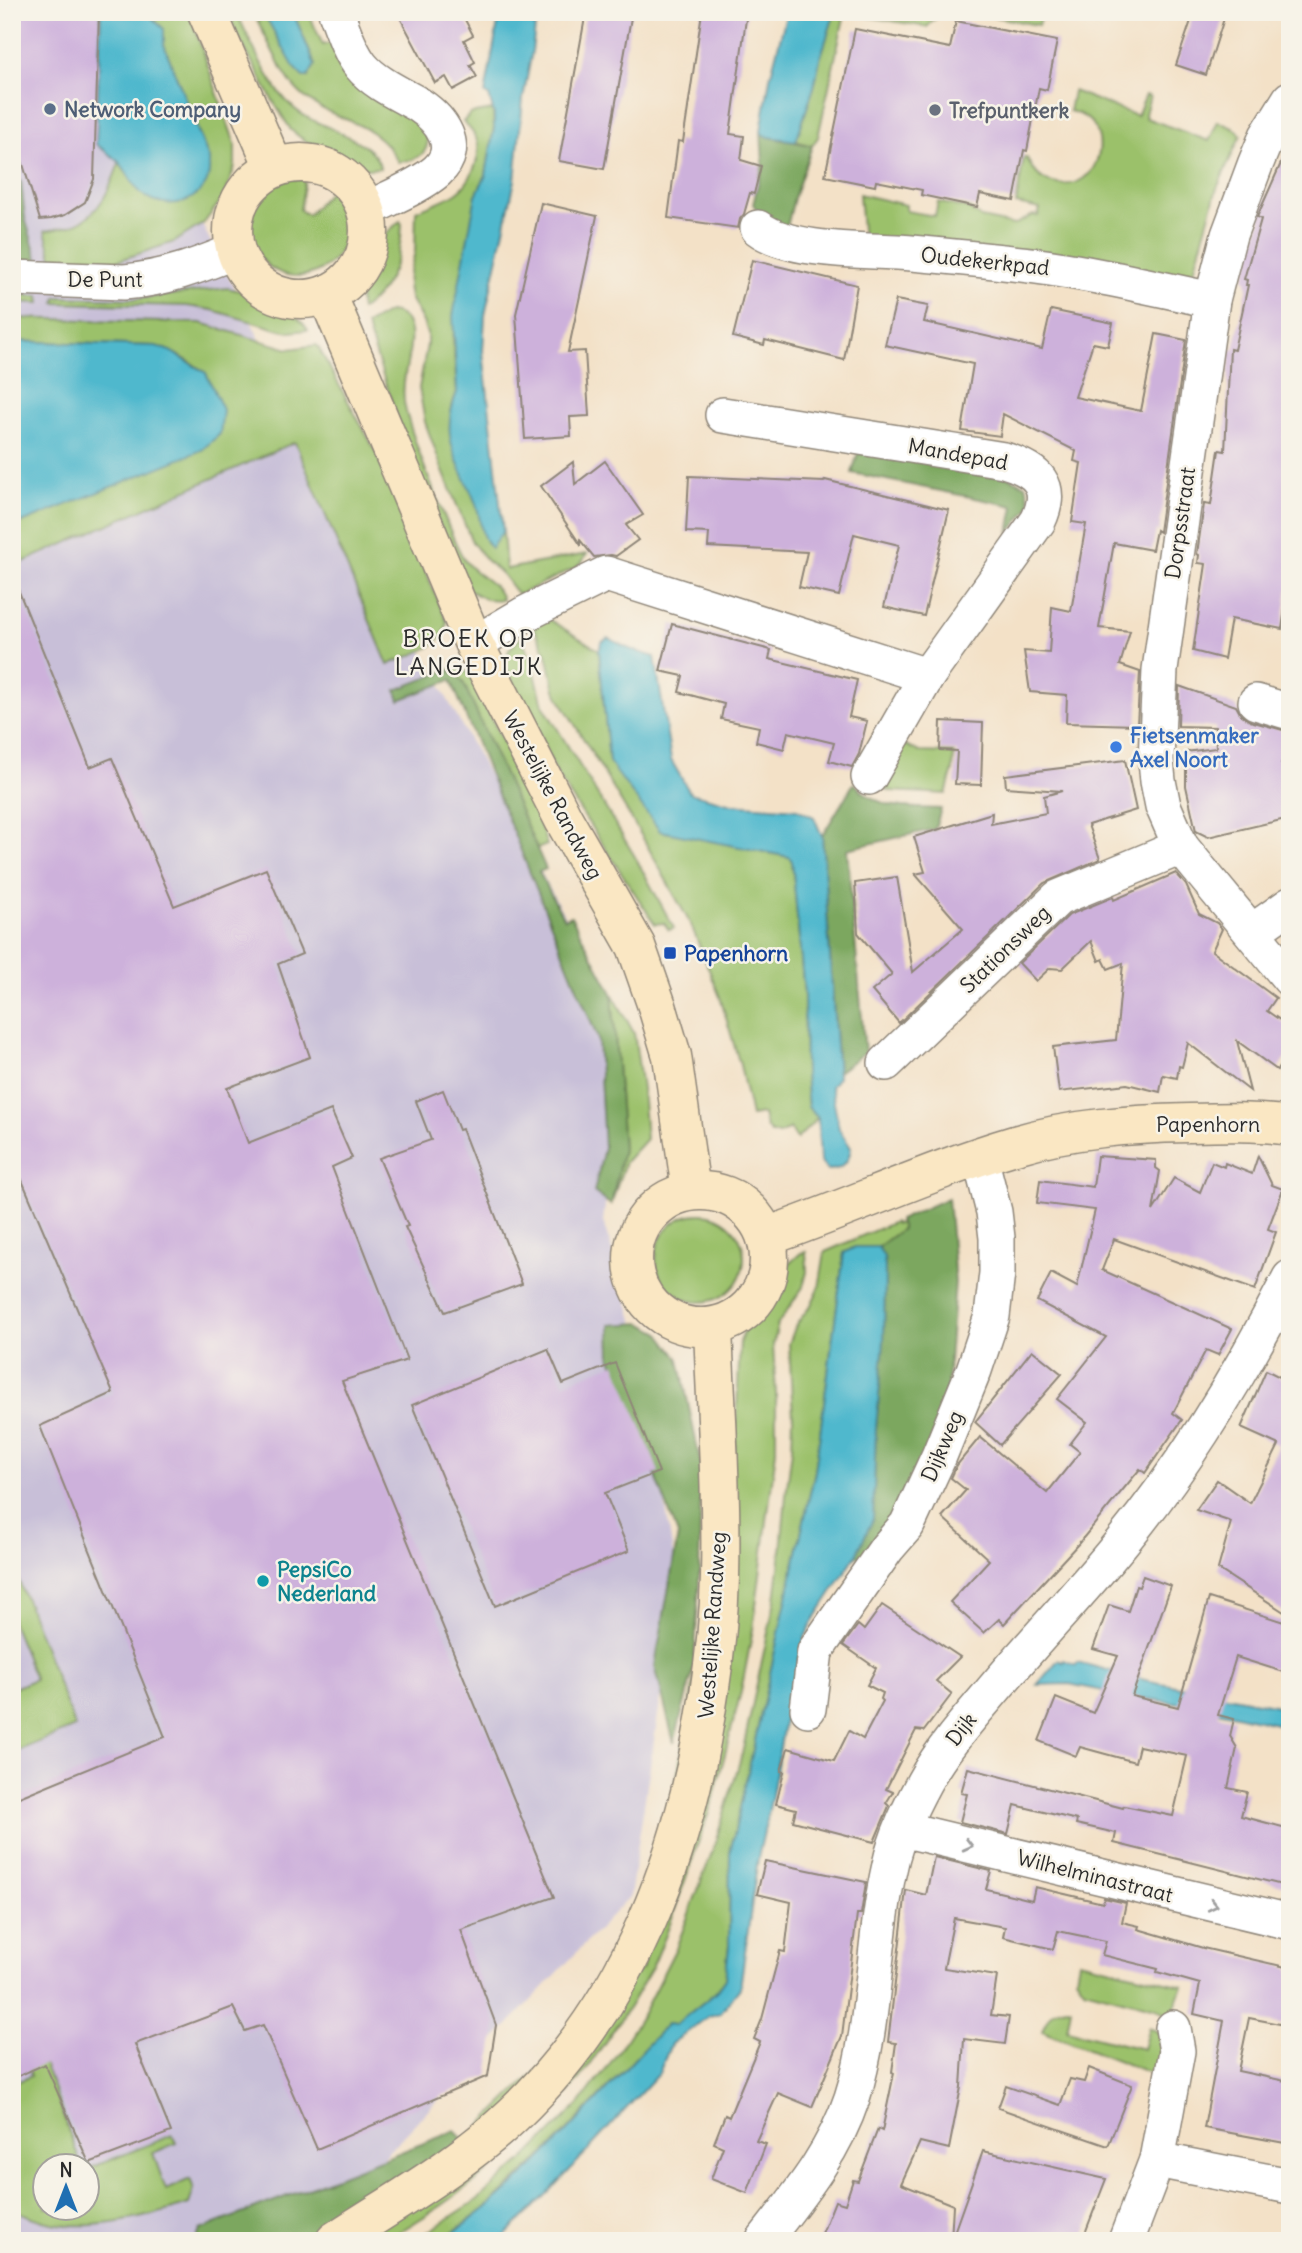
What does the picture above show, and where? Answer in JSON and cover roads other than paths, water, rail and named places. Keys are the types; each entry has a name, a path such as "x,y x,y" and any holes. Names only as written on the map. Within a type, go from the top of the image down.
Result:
{"street":[{"path":"207,12 274,167"},
{"path":"336,12 362,68 434,116 444,128 448,145 446,156 438,170 366,210"},
{"name":"Dorpsstraat","path":"1252,932 1181,847 1163,806 1158,781 1157,718 1172,577 1212,300 1229,235 1266,136 1290,99"},
{"path":"298,162 320,165 340,175 356,190 366,210 369,229 367,248 360,266 348,281 313,298 293,299 274,293 257,283 243,268 235,251 232,230 235,210 244,192 258,177 274,167 298,162"},
{"name":"Oudekerkpad","path":"758,228 769,236 798,242 850,250 899,252 1028,265 1083,273 1212,300"},
{"name":"De Punt","path":"12,278 141,281 183,272 235,251"},
{"name":"Westelijke Randweg","path":"327,293 474,644 564,820 636,946 672,1056 691,1191"},
{"name":"Mandepad","path":"723,415 1004,460 1025,466 1041,482 1045,496 1044,508 1038,521 927,676 869,777"},
{"path":"474,644 523,615 606,573 927,676"},
{"path":"1256,702 1290,712"},
{"name":"Stationsweg","path":"886,1063 1058,898 1181,847"},
{"path":"1290,905 1252,932 1290,979"},
{"name":"Papenhorn","path":"766,1237 980,1157 1040,1138 1087,1129 1149,1124 1242,1121 1290,1126"},
{"name":"Dijkweg","path":"808,1709 815,1651 887,1548 907,1525 974,1370 992,1316 997,1273 997,1238 994,1212 980,1157"},
{"path":"710,1191 729,1196 745,1206 766,1237 769,1256 767,1276 760,1294 747,1310 731,1321 713,1327 677,1324 648,1303 638,1288 632,1252 636,1234 645,1218 658,1205 674,1195 710,1191"},
{"name":"Dijk","path":"763,2241 820,2166 837,2136 852,2099 864,2051 890,1863 902,1829 925,1780 953,1738 1015,1663 1121,1544 1169,1481 1221,1405 1290,1278"},
{"name":"Westelijke Randweg","path":"335,2241 475,2150 539,2090 609,1997 639,1942 656,1902 673,1859 688,1802 702,1740 713,1663 720,1579 713,1327"},
{"name":"Wilhelminastraat","path":"902,1829 1290,1922"},
{"path":"1126,2241 1157,2160 1177,2051 1173,2028"},
{"path":"1157,2160 1290,2186"}],"water":[{"path":"101,12 150,12 152,18 164,29 164,45 209,159 209,176 205,185 187,200 167,203 146,197 118,161 96,144"},
{"path":"263,12 293,12 315,65 308,77 303,77 295,69"},
{"path":"500,12 537,12 523,99 515,180 485,315 483,351 503,531 491,548 481,529 477,507 454,453 450,424 457,392 453,316 476,195 486,175 494,128 494,114 489,96 485,94"},
{"path":"787,12 835,12 796,141 769,137 761,131 770,78"},
{"path":"12,341 156,346 170,351 206,373 223,410 220,434 202,450 22,523 12,513"},
{"path":"608,638 632,650 655,657 671,760 690,793 732,804 797,809 814,817 822,836 838,1077 831,1086 839,1129 851,1148 847,1161 837,1169 828,1170 820,1161 818,1118 808,1107 804,993 792,861 789,857 660,831 609,762 599,650 602,642"},
{"path":"855,1247 878,1247 884,1257 885,1268 884,1341 876,1428 873,1519 856,1555 805,1637 786,1712 758,1858 740,1988 720,2013 709,2016 671,2044 659,2073 557,2184 500,2241 440,2241 472,2219 532,2168 667,2024 675,2025 715,1993 725,1979 729,1946 730,1853 815,1471 844,1253"},
{"path":"1058,1660 1273,1705 1290,1710 1290,1727 1186,1704 1069,1684 1037,1685"}],"place":[{"name":"Network Company","path":"50,109"},
{"name":"Trefpuntkerk","path":"935,110"},
{"name":"Fietsenmaker Axel Noort","path":"1116,747"},
{"name":"Papenhorn","path":"670,953"},
{"name":"PepsiCo Nederland","path":"263,1581"}],"district":[{"name":"BROEK OP LANGEDIJK","path":"469,652"}]}
